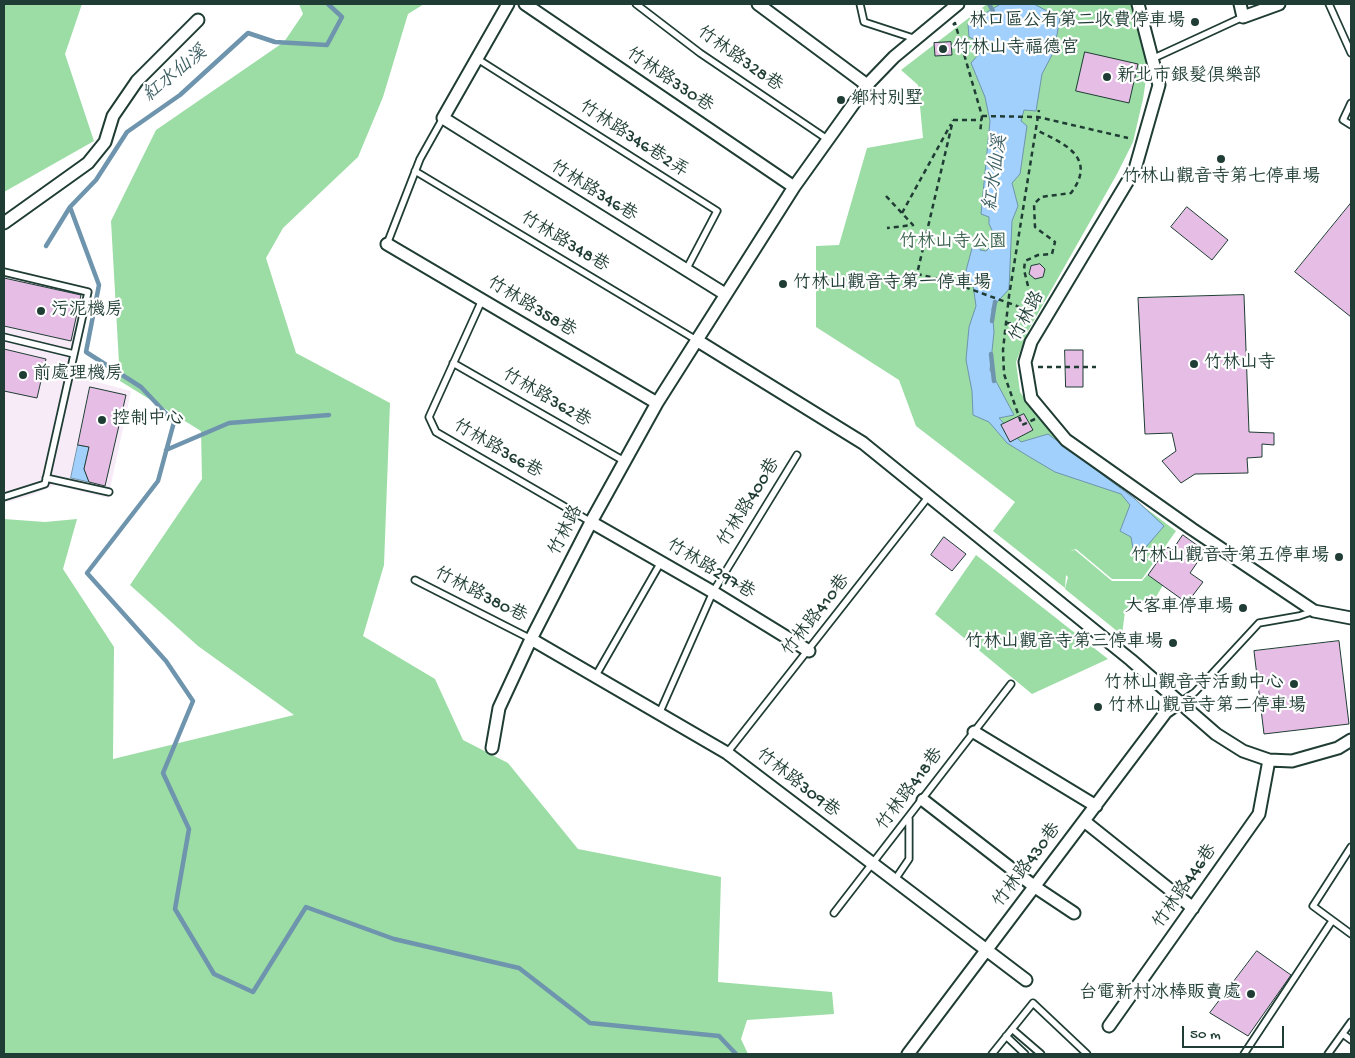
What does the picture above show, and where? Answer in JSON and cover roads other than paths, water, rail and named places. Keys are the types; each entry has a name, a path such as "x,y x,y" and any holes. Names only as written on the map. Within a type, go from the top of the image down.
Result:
{"street":[{"path":"443,118 508,4"},
{"name":"竹林路330巷","path":"525,4 794,186"},
{"path":"758,4 867,85"},
{"name":"竹林路","path":"492,748 499,708 591,522 657,403 698,341 725,294 794,186 826,139 867,85 916,39 958,4"},
{"name":"竹林路","path":"1138,4 1158,85 1135,168 1031,342 1024,362 1031,398 1066,440 1314,611 1351,618"},
{"path":"1240,4 1243,17 1279,4"},
{"path":"4,223 88,163 105,142 113,116 137,81 198,20"},
{"name":"竹林路346巷","path":"443,118 725,294"},
{"name":"竹林路358巷","path":"387,244 657,403"},
{"path":"698,341 863,443 1131,660 1223,738 1243,751 1269,760 1292,761 1313,757 1338,748 1351,740"},
{"name":"竹林路297巷","path":"591,522 713,592 809,651"},
{"name":"竹林路309巷","path":"531,640 727,753 1026,980"},
{"name":"竹林路430巷","path":"908,1054 1166,712 1180,703"},
{"path":"974,732 1096,806"},
{"name":"竹林路446巷","path":"1109,1026 1259,814 1269,760"},
{"path":"923,800 1035,887 1074,913"},
{"path":"1084,821 1193,908"}],"lane":[{"name":"竹林路328巷","path":"636,4 700,53 826,139"},
{"path":"860,4 864,22 916,39"},
{"path":"1329,4 1351,53"},
{"path":"1152,59 1243,17"},
{"name":"竹林路346巷2弄","path":"476,58 717,211 686,270"},
{"path":"1351,103 1343,120 1351,125"},
{"path":"387,244 415,171 443,118"},
{"name":"竹林路348巷","path":"415,171 698,341"},
{"path":"4,272 88,292 45,484 5,496"},
{"name":"竹林路366巷","path":"482,300 429,417 436,432 591,522"},
{"path":"4,337 74,354"},
{"name":"竹林路362巷","path":"453,363 624,461"},
{"name":"竹林路400巷","path":"659,714 713,592 797,454"},
{"path":"46,478 109,492"},
{"name":"竹林路410巷","path":"727,753 809,651 928,496"},
{"path":"596,677 661,562"},
{"name":"竹林路380巷","path":"415,580 531,640"},
{"path":"1180,703 1195,692 1259,623 1299,616 1314,611"},
{"name":"竹林路418巷","path":"834,913 873,865 1011,684"},
{"path":"894,881 909,858 908,819"},
{"path":"1351,847 1313,906 1351,934"},
{"path":"1246,1054 1332,921"},
{"path":"992,1054 1033,1003 1088,1054"},
{"path":"1328,1054 1351,1022"},
{"path":"1012,1029 1041,1054"},
{"path":"1343,1034 1351,1040"},
{"path":"1006,1036 1026,1054"}],"water":[{"path":"1001,4 1034,4 1060,18 1054,51 1042,74 1036,111 1024,110 1021,121 1027,126 1020,174 1012,183 1018,206 1012,221 1009,289 992,308 994,332 990,370 1014,415 999,418 1021,442 1048,434 1135,499 1164,526 1141,553 1134,554 1131,537 1120,531 1130,505 1121,494 1055,472 1007,443 989,422 973,415 972,391 966,360 969,327 976,306 973,285 963,282 975,237 982,239 980,250 986,251 990,247 992,230 989,224 989,217 981,214 990,121 985,97 971,63 987,45 969,37 968,24"},
{"path":"78,445 89,447 84,469 89,482 71,478"}],"waterway":[{"name":"紅水仙溪","path":"46,246 70,207 96,180 127,132 180,95 248,33 275,42 327,45 342,17 328,4"},
{"name":"紅水仙溪","path":"989,4 993,11"},
{"path":"70,207 99,285 86,352 141,387 174,422 158,481 87,573 166,661 193,701 163,773 189,829 175,909 214,974 253,992 306,907 394,939 519,968 590,1023 719,1036 736,1054"},
{"name":"紅水仙溪","path":"992,321 995,302"},
{"name":"紅水仙溪","path":"991,354 994,381"},
{"path":"166,450 229,423 329,415"}],"place":[{"name":"林口區公有第二收費停車場","path":"1195,22"},
{"name":"竹林山寺福德宮","path":"943,49"},
{"name":"新北市銀髮俱樂部","path":"1107,77"},
{"name":"鄉村別墅","path":"841,100"},
{"name":"竹林山觀音寺第七停車場","path":"1221,159"},
{"name":"竹林山觀音寺第一停車場","path":"783,284"},
{"name":"污泥機房","path":"41,311"},
{"name":"竹林山寺","path":"1194,364"},
{"name":"前處理機房","path":"23,375"},
{"name":"控制中心","path":"102,420"},
{"name":"竹林山觀音寺第五停車場","path":"1339,557"},
{"name":"大客車停車場","path":"1243,608"},
{"name":"竹林山觀音寺第三停車場","path":"1173,643"},
{"name":"竹林山觀音寺活動中心","path":"1294,684"},
{"name":"竹林山觀音寺第二停車場","path":"1098,707"},
{"name":"台電新村冰棒販賣處","path":"1251,994"}],"park label":[{"name":"竹林山寺公園","path":"953,243"}]}
